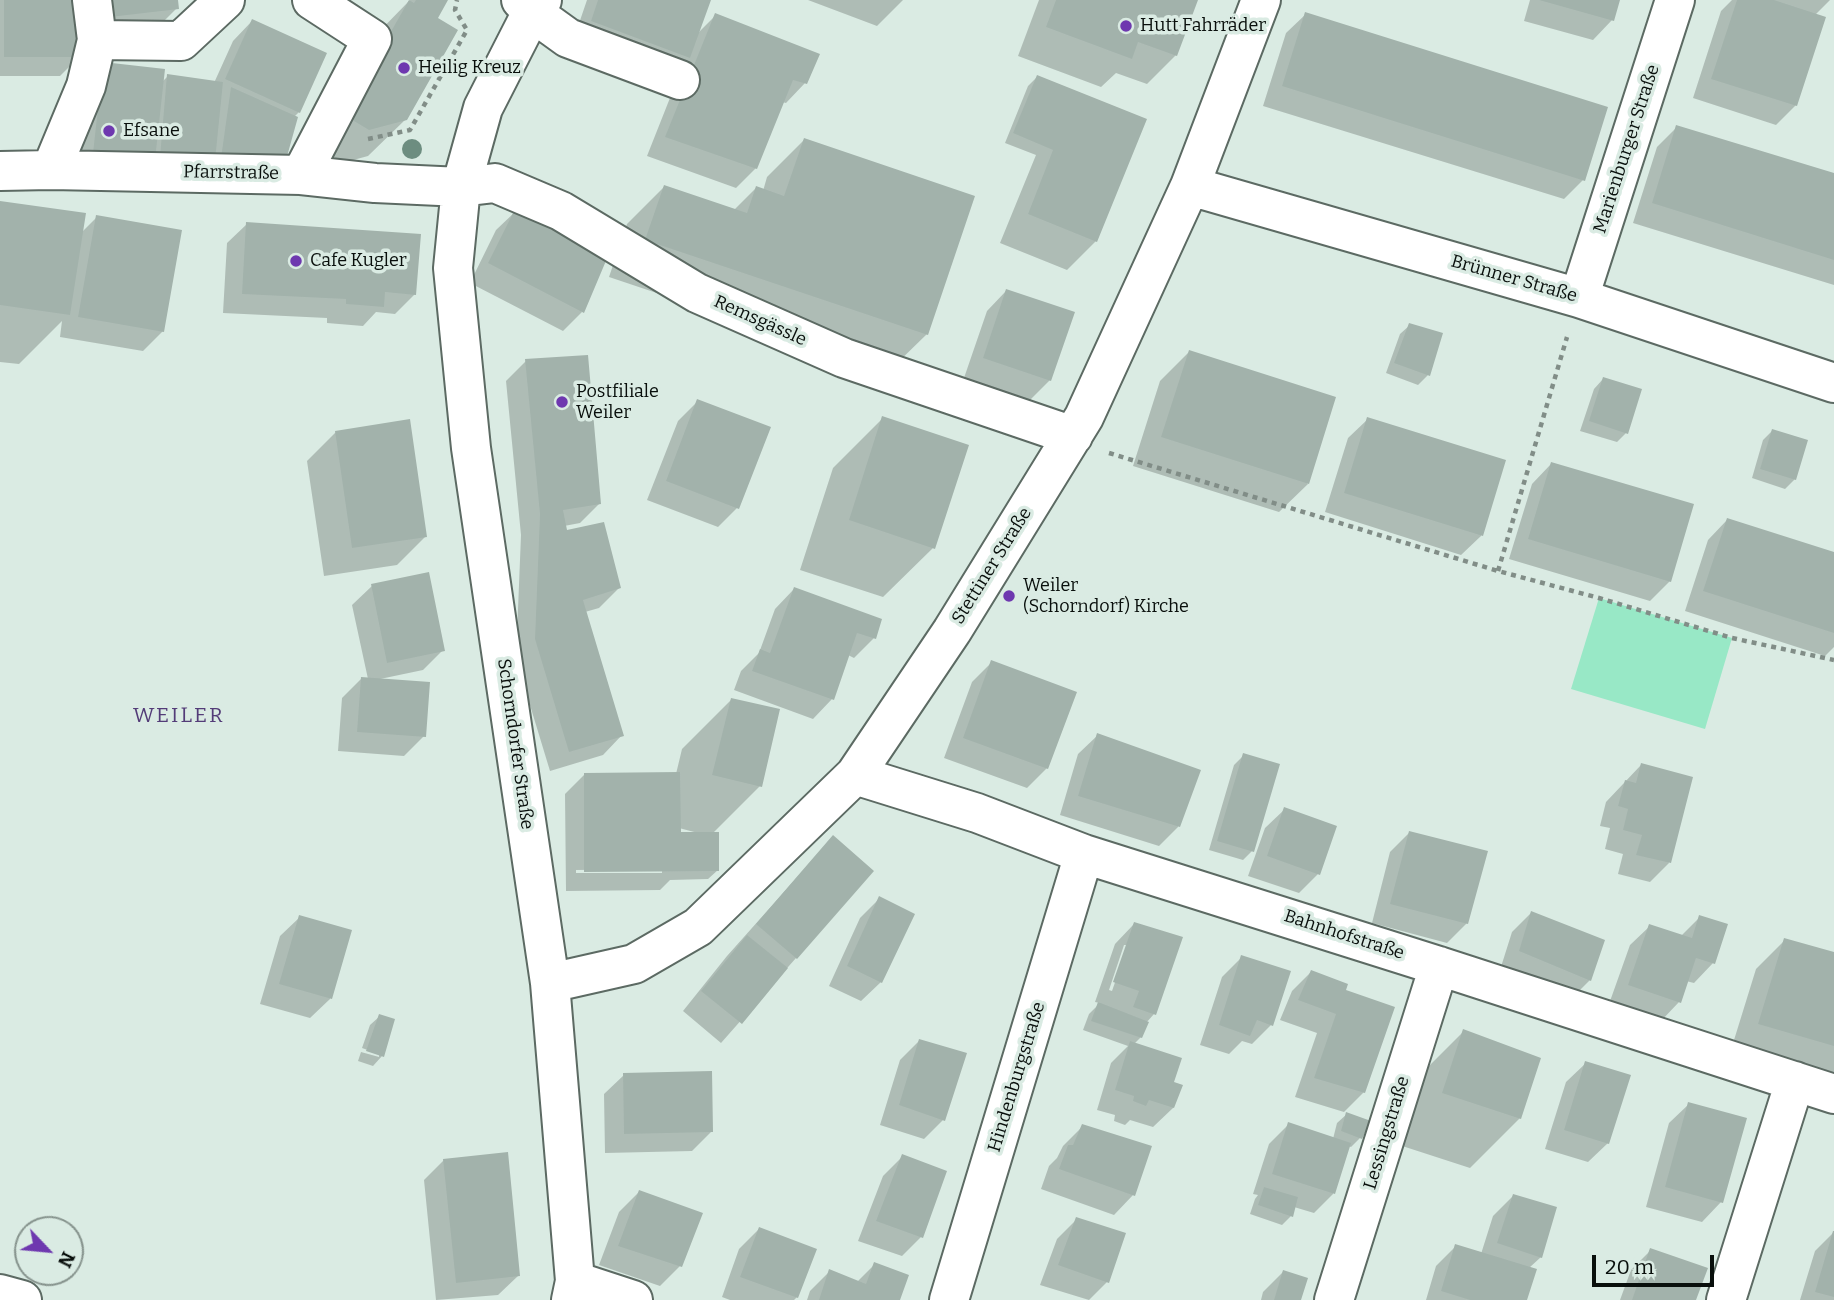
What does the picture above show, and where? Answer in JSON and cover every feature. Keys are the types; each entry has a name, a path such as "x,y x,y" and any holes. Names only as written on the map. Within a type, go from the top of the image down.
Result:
{"street":[{"path":"51,170 86,86 97,40 92,0"},
{"path":"97,40 181,41 225,0"},
{"path":"301,174 372,38 312,0"},
{"name":"Stettiner Straße","path":"550,983 634,964 698,927 855,775 951,631 1079,427 1190,186 1261,0"},
{"name":"Marienburger Straße","path":"1579,298 1675,0"},
{"path":"532,4 568,38 680,80"},
{"name":"Schorndorfer Straße","path":"532,4 483,108 461,187 453,268 471,448 550,983 573,1291"},
{"name":"Pfarrstraße","path":"0,171 301,174 375,183 461,187"},
{"name":"Remsgässle","path":"461,187 495,183 561,211 697,293 832,352 1079,427"},
{"name":"Brünner Straße","path":"1190,186 1579,298 1834,383"},
{"name":"Bahnhofstraße","path":"855,775 977,813 1084,854 1834,1094"},
{"name":"Hindenburgstraße","path":"949,1300 1084,854"},
{"name":"Lessingstraße","path":"1334,1300 1440,966"},
{"path":"1726,1300 1794,1081"},
{"path":"573,1291 633,1300"},
{"path":"0,1294 22,1300"}],"path":[{"path":"326,126 364,140 410,130 467,30 455,10 457,0"},
{"path":"1498,571 1579,298"},
{"path":"1079,427 1106,429 1096,447 1116,456 1732,638 1834,660"}],"green space":[{"path":"1599,598 1732,638 1705,729 1571,689"}],"building":[{"path":"4,0 82,0 82,57 4,57"},
{"path":"108,0 178,0 179,9 110,17"},
{"name":"Heilig Kreuz","path":"409,0 414,3 416,0 448,0 438,18 458,30 407,120 369,130 354,121 349,105"},
{"path":"598,0 711,0 690,58 591,21"},
{"path":"1056,0 1198,0 1177,56 1138,42 1132,59 1046,27"},
{"path":"1539,0 1620,0 1614,21"},
{"path":"1737,0 1774,0 1826,17 1797,106 1711,79"},
{"path":"1305,12 1608,107 1585,181 1282,86"},
{"path":"715,13 820,54 807,84 793,80 757,169 665,137"},
{"path":"252,19 327,53 300,113 225,79"},
{"path":"103,62 165,69 155,160 93,153"},
{"path":"167,74 223,82 215,161 160,157"},
{"path":"1037,75 1147,119 1097,242 1028,214 1053,150 1013,133"},
{"path":"231,87 298,117 286,160 221,158"},
{"path":"1676,125 1834,173 1834,260 1652,203"},
{"path":"804,138 975,196 928,335 645,240 664,185 747,213 756,186 784,196"},
{"path":"0,201 86,213 70,315 0,305"},
{"path":"515,209 608,256 584,313 488,263"},
{"path":"96,215 182,230 164,332 78,317"},
{"name":"Cafe Kugler","path":"246,222 421,234 416,295 385,292 384,307 346,304 346,299 242,294"},
{"path":"1006,289 1075,312 1051,381 983,358"},
{"path":"1409,323 1443,333 1430,376 1394,363"},
{"path":"1189,350 1336,397 1309,484 1161,437"},
{"path":"588,355 601,504 563,510 567,530 604,522 621,588 583,600 624,736 569,752 535,639 540,514 525,359"},
{"path":"1603,377 1642,389 1628,434 1589,421"},
{"path":"697,399 771,427 739,509 666,481"},
{"path":"882,416 969,445 935,549 849,520"},
{"path":"1367,417 1506,460 1483,536 1344,493"},
{"path":"410,419 427,537 352,548 335,431"},
{"path":"1772,429 1808,440 1796,480 1760,469"},
{"path":"1551,462 1694,504 1671,582 1528,539"},
{"path":"1727,518 1834,552 1834,633 1703,591"},
{"path":"429,572 445,651 387,663 371,584"},
{"path":"794,587 882,619 876,639 857,633 834,700 752,671 760,649 770,653"},
{"path":"991,660 1077,692 1048,769 963,738"},
{"path":"361,677 430,682 426,737 357,732"},
{"path":"731,698 780,709 762,787 712,775"},
{"path":"1097,733 1201,770 1180,827 1078,796"},
{"path":"1243,753 1280,764 1254,852 1217,841"},
{"path":"1641,763 1693,777 1671,863 1636,855 1642,835 1623,830 1628,809 1618,806 1625,780 1636,783"},
{"path":"680,772 681,832 719,832 719,871 584,872 584,773"},
{"path":"1284,807 1337,826 1320,875 1267,856"},
{"path":"1409,831 1488,851 1468,924 1390,904"},
{"path":"833,835 874,871 797,959 756,924"},
{"path":"879,896 915,914 882,983 847,966"},
{"path":"1531,911 1605,940 1591,981 1519,951"},
{"path":"299,915 352,930 332,999 279,984"},
{"path":"1699,915 1728,924 1715,964 1696,958 1681,1003 1628,985 1649,924 1692,938"},
{"path":"1134,922 1183,937 1156,1015 1133,1007 1139,991 1113,982"},
{"path":"747,935 788,968 742,1024 701,991"},
{"path":"1784,938 1834,952 1834,1046 1758,1024"},
{"path":"1241,955 1291,971 1273,1026 1257,1020 1250,1036 1219,1025"},
{"path":"1311,970 1348,984 1346,990 1395,1007 1365,1093 1314,1078 1336,1014 1298,1000"},
{"path":"1098,1002 1149,1022 1142,1038 1091,1021"},
{"path":"379,1014 395,1019 384,1057 366,1051"},
{"path":"1463,1029 1541,1058 1521,1119 1442,1093"},
{"path":"919,1039 967,1053 945,1121 899,1105"},
{"path":"1130,1041 1182,1058 1174,1082 1183,1085 1174,1108 1149,1100 1146,1106 1133,1101 1134,1096 1115,1090"},
{"path":"1585,1061 1631,1075 1609,1144 1564,1130"},
{"path":"712,1071 713,1132 624,1134 623,1073"},
{"path":"1688,1102 1747,1118 1723,1203 1665,1187"},
{"path":"1346,1112 1371,1121 1362,1139 1341,1131"},
{"path":"1288,1122 1351,1143 1335,1194 1272,1174"},
{"path":"1082,1124 1152,1146 1135,1196 1059,1169 1068,1145 1073,1145"},
{"path":"508,1152 520,1276 456,1283 443,1159"},
{"path":"902,1154 947,1171 923,1238 876,1221"},
{"path":"1264,1187 1298,1197 1293,1217 1258,1205"},
{"path":"639,1190 703,1213 682,1267 618,1246"},
{"path":"1513,1194 1557,1207 1542,1258 1497,1243"},
{"path":"1076,1217 1126,1233 1109,1283 1058,1265"},
{"path":"759,1227 817,1249 798,1298 740,1277"},
{"path":"1834,1231 1834,1297 1815,1292"},
{"path":"1455,1244 1537,1269 1527,1300 1470,1300 1441,1291"},
{"path":"1650,1248 1708,1268 1696,1300 1632,1300"},
{"path":"874,1262 909,1275 900,1300 819,1300 829,1269 866,1284"},
{"path":"1283,1270 1308,1278 1301,1300 1274,1300"}],"place":[{"name":"Hutt Fahrräder","path":"1126,26"},
{"name":"Heilig Kreuz","path":"404,68"},
{"name":"Efsane","path":"109,131"},
{"name":"Cafe Kugler","path":"296,261"},
{"name":"Postfiliale Weiler","path":"562,402"},
{"name":"Weiler (Schorndorf) Kirche","path":"1009,596"}],"district":[{"name":"WEILER","path":"179,716"}]}
